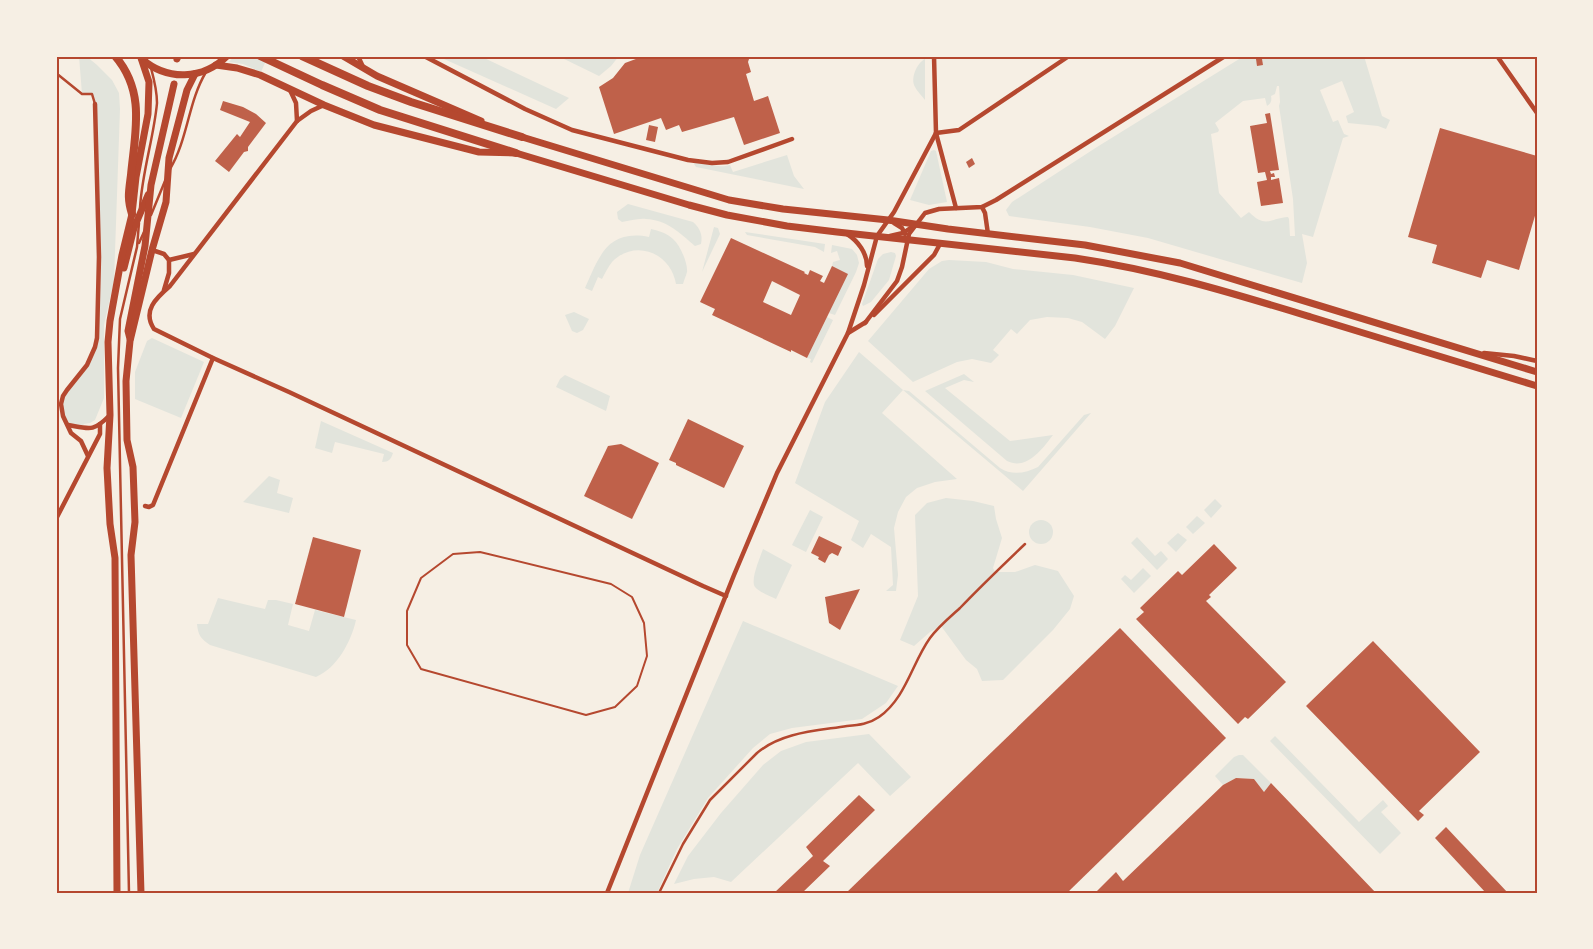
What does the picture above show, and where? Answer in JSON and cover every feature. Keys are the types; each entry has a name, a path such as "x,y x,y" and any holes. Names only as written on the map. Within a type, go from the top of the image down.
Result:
{"highway":[{"path":"115,56 130,80 136,103 128,192 128,201 135,214"},
{"path":"260,56 358,101 401,117 516,153"},
{"path":"302,56 368,86 522,137"}],"main road":[{"path":"140,57 151,66 172,74 195,74 216,66 227,56"},
{"path":"343,56 376,76 502,130"},
{"path":"117,893 115,558 110,524 108,468 110,415 109,333 122,255 135,214 150,101 149,82 140,57"},
{"path":"216,66 237,68 260,75 324,105 374,125 479,152 516,153 727,215 787,226 1075,258 1157,272 1226,291 1537,386"},
{"path":"142,893 130,555 135,522 133,467 127,440 126,381 130,341 152,250 166,202 169,158 187,90 195,74"},
{"path":"130,341 128,331 141,246 174,84"},
{"path":"522,137 729,200 791,210 888,220 914,225 1085,245 1180,263 1537,372"},
{"path":"135,214 152,185"},
{"path":"141,246 161,217"}],"street":[{"path":"358,56 366,70"},
{"path":"424,56 525,109 572,130 688,160 712,163 728,162 792,139"},
{"path":"934,56 936,133 956,208"},
{"path":"936,133 959,130 1069,56"},
{"path":"877,236 905,232 925,213 931,210 982,207 996,200 1225,56"},
{"path":"1497,56 1537,113"},
{"path":"290,90 296,103 297,121"},
{"path":"88,456 84,445 70,433 61,410 63,396 87,364 97,338 99,257 95,104"},
{"path":"324,105 297,121 172,284 153,302 149,311 151,325 157,331 213,358 709,590 726,596"},
{"path":"607,893 777,473 848,333 864,285 877,236 894,212 936,133"},
{"path":"982,207 985,213 988,234"},
{"path":"888,220 902,228 907,240"},
{"path":"865,323 897,281 902,267 907,240 914,225"},
{"path":"844,232 852,238 866,256 867,264 864,285"},
{"path":"848,333 865,323 930,259 940,244"},
{"path":"152,250 164,254 169,260 169,273 163,292"},
{"path":"169,260 195,254"},
{"path":"1465,351 1514,356 1537,361"},
{"path":"145,506 153,505 213,358"},
{"path":"68,426 85,429 94,428 110,415"},
{"path":"56,519 100,434 100,424"}],"lane":[{"path":"129,893 118,368 120,319 141,246 135,214 142,186 156,103 156,84 151,66"},
{"path":"147,224 168,172 178,156 197,87 206,71"},
{"path":"56,73 82,94 92,94 95,104"},
{"path":"659,893 683,844 710,800 757,752 772,742 788,736 867,724 880,716 902,691 931,637 995,572 1026,544"}],"path":[{"path":"480,552 612,584 632,597 644,623 647,656 637,686 614,707 586,715 421,669 407,645 407,611 421,578 453,554 480,552"}],"shaded area":[{"path":"79,56 86,56 112,80 119,93 120,109 114,281 104,325 104,398 95,420 84,424 80,429 65,421 62,400 92,356 97,326 95,104 92,94 82,94"},
{"path":"234,56 268,56 261,72 243,64 229,62"},
{"path":"446,56 480,56 569,98 556,109 444,59"},
{"path":"558,56 619,56 599,76"},
{"path":"1244,56 1364,56 1382,116 1390,120 1386,129 1378,126 1348,123 1346,116 1354,112 1342,81 1320,90 1333,122 1338,120 1344,134 1349,136 1343,138 1313,237 1302,234 1307,263 1302,283 1148,238 1090,227 1009,216 1006,210 1012,202","holes":["1277,86 1279,86 1279,106 1293,199 1295,236 1290,236 1288,217 1264,221 1249,212 1241,218 1219,193 1211,134 1219,130 1215,123 1243,101 1265,98 1267,106 1271,102 1271,96 1275,94"]},
{"path":"925,59 925,100 915,87 913,79 917,67"},
{"path":"931,151 936,151 947,202 929,205 910,200"},
{"path":"787,155 794,176 804,189 696,167 694,164 699,162 716,166 730,165 733,172"},
{"path":"628,204 693,222 700,232 701,244 695,246 673,228 654,220 637,219 622,222 618,219 617,212"},
{"path":"714,227 718,228 720,234 702,272"},
{"path":"651,229 668,235 681,250 687,268 683,284 676,284 673,273 660,257 651,252 641,250 621,255 612,262 602,279 598,277 592,291 585,288 600,256 606,248 614,241 623,237 649,237"},
{"path":"745,232 825,244 824,252 815,247 747,235"},
{"path":"832,245 852,249 857,255 859,263 835,315 829,313 832,266 833,262 840,260 837,251 831,253"},
{"path":"895,253 896,256 889,280 871,302 863,306 862,304 878,259 883,254"},
{"path":"942,261 986,262 1013,269 1073,275 1134,288 1115,326 1105,339 1082,322 1068,318 1047,317 1030,320 1017,334 1011,329 993,350 999,355 991,363 972,359 957,362 913,382 868,341 929,269"},
{"path":"574,312 589,319 583,330 577,333 572,331 565,315"},
{"path":"827,317 833,320 812,363 810,362 811,359 807,358"},
{"path":"152,338 204,362 181,418 135,399 135,372 147,341"},
{"path":"859,352 903,390 882,413 957,479 935,482 917,488 906,497 898,512 894,528 898,575 896,591 886,591 893,585 891,547 871,534 863,548 851,540 859,521 795,483 825,402"},
{"path":"964,374 974,382 964,380 945,388 1010,441 1053,435 1034,457 1021,463 1007,461 925,391"},
{"path":"565,375 610,396 606,411 556,387 560,379"},
{"path":"903,390 909,391 1000,468 1014,473 1029,471 1038,467 1084,415 1091,413 1023,491"},
{"path":"321,421 393,453 388,461 382,462 384,454 335,442 332,453 315,448"},
{"path":"269,476 280,480 277,493 293,498 289,513 243,502"},
{"path":"946,498 994,506 1002,538 993,568 995,572 1015,572 1035,565 1058,571 1074,596 1070,609 1053,630 1003,680 982,681 977,669 966,660 941,626 930,632 914,646 900,640 918,596 915,515 927,503"},
{"path":"1215,499 1222,506 1211,518 1204,510"},
{"path":"810,510 823,517 806,552 792,545"},
{"path":"1197,516 1205,523 1193,534 1186,527"},
{"path":"1041,520 1049,524 1053,532 1049,540 1041,544 1033,540 1029,532 1033,524"},
{"path":"1178,533 1187,540 1176,552 1167,543"},
{"path":"1137,537 1155,556 1161,551 1168,559 1157,570 1131,543"},
{"path":"763,549 792,565 776,599 759,591 754,584 756,569"},
{"path":"1143,568 1151,576 1134,593 1121,579 1125,575 1131,580"},
{"path":"218,598 265,609 268,600 293,604 288,625 309,631 315,610 356,620 351,637 337,661 324,673 316,677 210,645 202,639 197,624 208,624"},
{"path":"743,621 898,686 886,703 862,719 792,728 770,734 753,748 708,798 677,849 657,893 628,893 640,855"},
{"path":"869,734 911,777 890,796 858,763 731,882 714,877 674,884 688,856 721,813 763,765 781,751 806,742"},
{"path":"1275,736 1359,822 1383,800 1388,806 1381,812 1401,833 1380,854 1270,741"},
{"path":"1243,755 1271,783 1264,792 1254,779 1236,778 1223,785 1215,776 1234,757"}],"building":[{"path":"644,56 750,56 748,62 751,72 746,74 754,101 768,96 780,133 744,145 734,117 682,132 679,125 666,130 661,118 614,134 599,87 613,78 625,63"},
{"path":"1256,59 1262,59 1263,65 1257,66"},
{"path":"223,101 243,107 256,114 266,123 248,147 248,151 244,152 229,172 215,161 237,134 240,137 250,122 220,110"},
{"path":"1270,113 1279,170 1270,171 1271,174 1274,173 1275,177 1271,177 1271,180 1279,178 1283,203 1261,206 1257,182 1267,180 1265,172 1258,173 1250,126 1267,123 1265,114"},
{"path":"649,125 658,127 655,142 646,140"},
{"path":"1440,128 1537,156 1537,209 1519,270 1487,260 1481,278 1432,263 1437,245 1408,237"},
{"path":"972,158 975,164 969,168 966,162"},
{"path":"731,238 808,275 810,270 823,276 820,281 824,283 832,266 848,274 807,358 712,315 715,309 700,302","holes":["772,281 800,295 791,315 763,302"]},
{"path":"688,419 744,446 724,488 669,460"},
{"path":"621,444 659,463 632,519 584,496 608,446"},
{"path":"819,536 842,547 838,556 832,553 825,563 811,553"},
{"path":"313,537 361,550 344,617 295,604"},
{"path":"1214,544 1237,568 1209,595 1211,597 1206,601 1286,682 1248,719 1245,717 1238,724 1136,619 1144,612 1140,608 1178,571 1182,575"},
{"path":"860,589 840,630 829,623 825,597"},
{"path":"1120,628 1226,738 1067,893 846,893"},
{"path":"1373,641 1480,752 1419,811 1424,815 1418,821 1306,706"},
{"path":"1236,778 1254,779 1264,792 1271,783 1376,893 1095,893 1116,872 1123,881 1223,785"},
{"path":"859,795 875,810 823,861 830,866 802,893 774,893 813,856 806,847"},
{"path":"1446,827 1508,893 1486,893 1435,838"}]}
